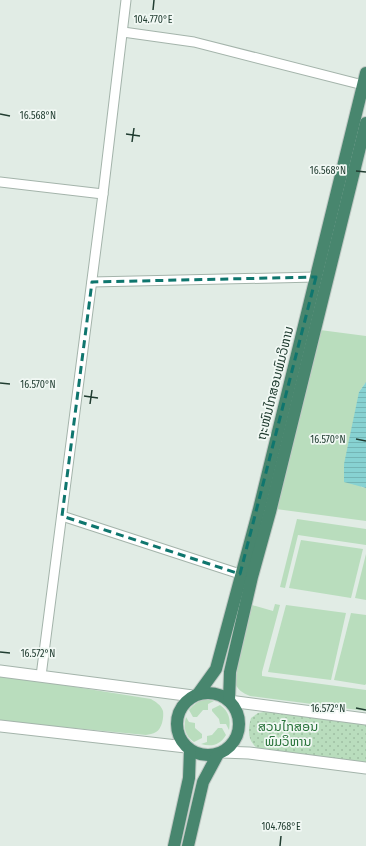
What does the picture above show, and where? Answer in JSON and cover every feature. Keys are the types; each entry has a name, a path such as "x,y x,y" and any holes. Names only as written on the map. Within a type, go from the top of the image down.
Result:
{"highway":[{"name":"ຖະໜົນໄກສອນພົມວິຫານ","path":"229,701 230,672 243,589 240,574 258,509 366,73"},
{"name":"ຖະໜົນໄກສອນພົມວິຫານ","path":"196,695 216,669 270,512 366,123"},
{"path":"207,693 215,693 229,701 238,715 239,728 236,739 228,748 220,753 206,755 195,753 182,743 177,732 176,720 184,704 196,695 207,693"},
{"path":"174,846 189,778 188,748"},
{"path":"188,846 203,782 220,753"}],"street":[{"path":"42,676 126,0"},
{"path":"123,32 194,42 363,85"},
{"path":"0,182 103,194"},
{"path":"92,282 316,277"},
{"path":"62,516 240,574"},
{"path":"0,670 196,695"},
{"path":"229,701 366,719"},
{"path":"0,726 188,748"},
{"path":"220,753 249,753 366,768"}],"highlighted area":[{"path":"316,277 240,574 62,516 92,282"}],"green space":[{"path":"320,330 366,336 366,382 359,392 361,487 366,488 366,521 276,509"},
{"path":"297,519 366,529 366,545 298,535 285,588 280,587"},
{"path":"301,540 363,549 351,598 289,588"},
{"path":"366,554 366,600 355,598"},
{"path":"275,604 280,605 262,676 366,690 366,711 250,696 238,688 234,681 252,605 273,611"},
{"path":"286,605 346,613 331,680 268,672"},
{"path":"351,613 366,615 365,685 334,680"},
{"path":"0,675 151,699 158,704 163,711 162,723 160,728 154,733 146,735 0,721"},
{"path":"204,699 214,701 208,704 208,710 203,710 197,717 193,717 189,710 196,703"},
{"path":"220,705 229,716 229,730 226,724 220,724 219,719 212,711 212,709"},
{"name":"ສວນໄກສອນ ພົມວິຫານ","path":"269,711 366,723 366,764 262,751 251,741 249,728 251,718 258,713"},
{"path":"186,717 189,722 195,723 195,728 202,734 202,738 194,742 191,740 185,728"},
{"path":"218,728 222,728 226,735 221,741 212,745 201,744 207,742 207,736 212,735"}],"water":[{"path":"366,382 366,488 344,482 344,464 359,392"}]}
